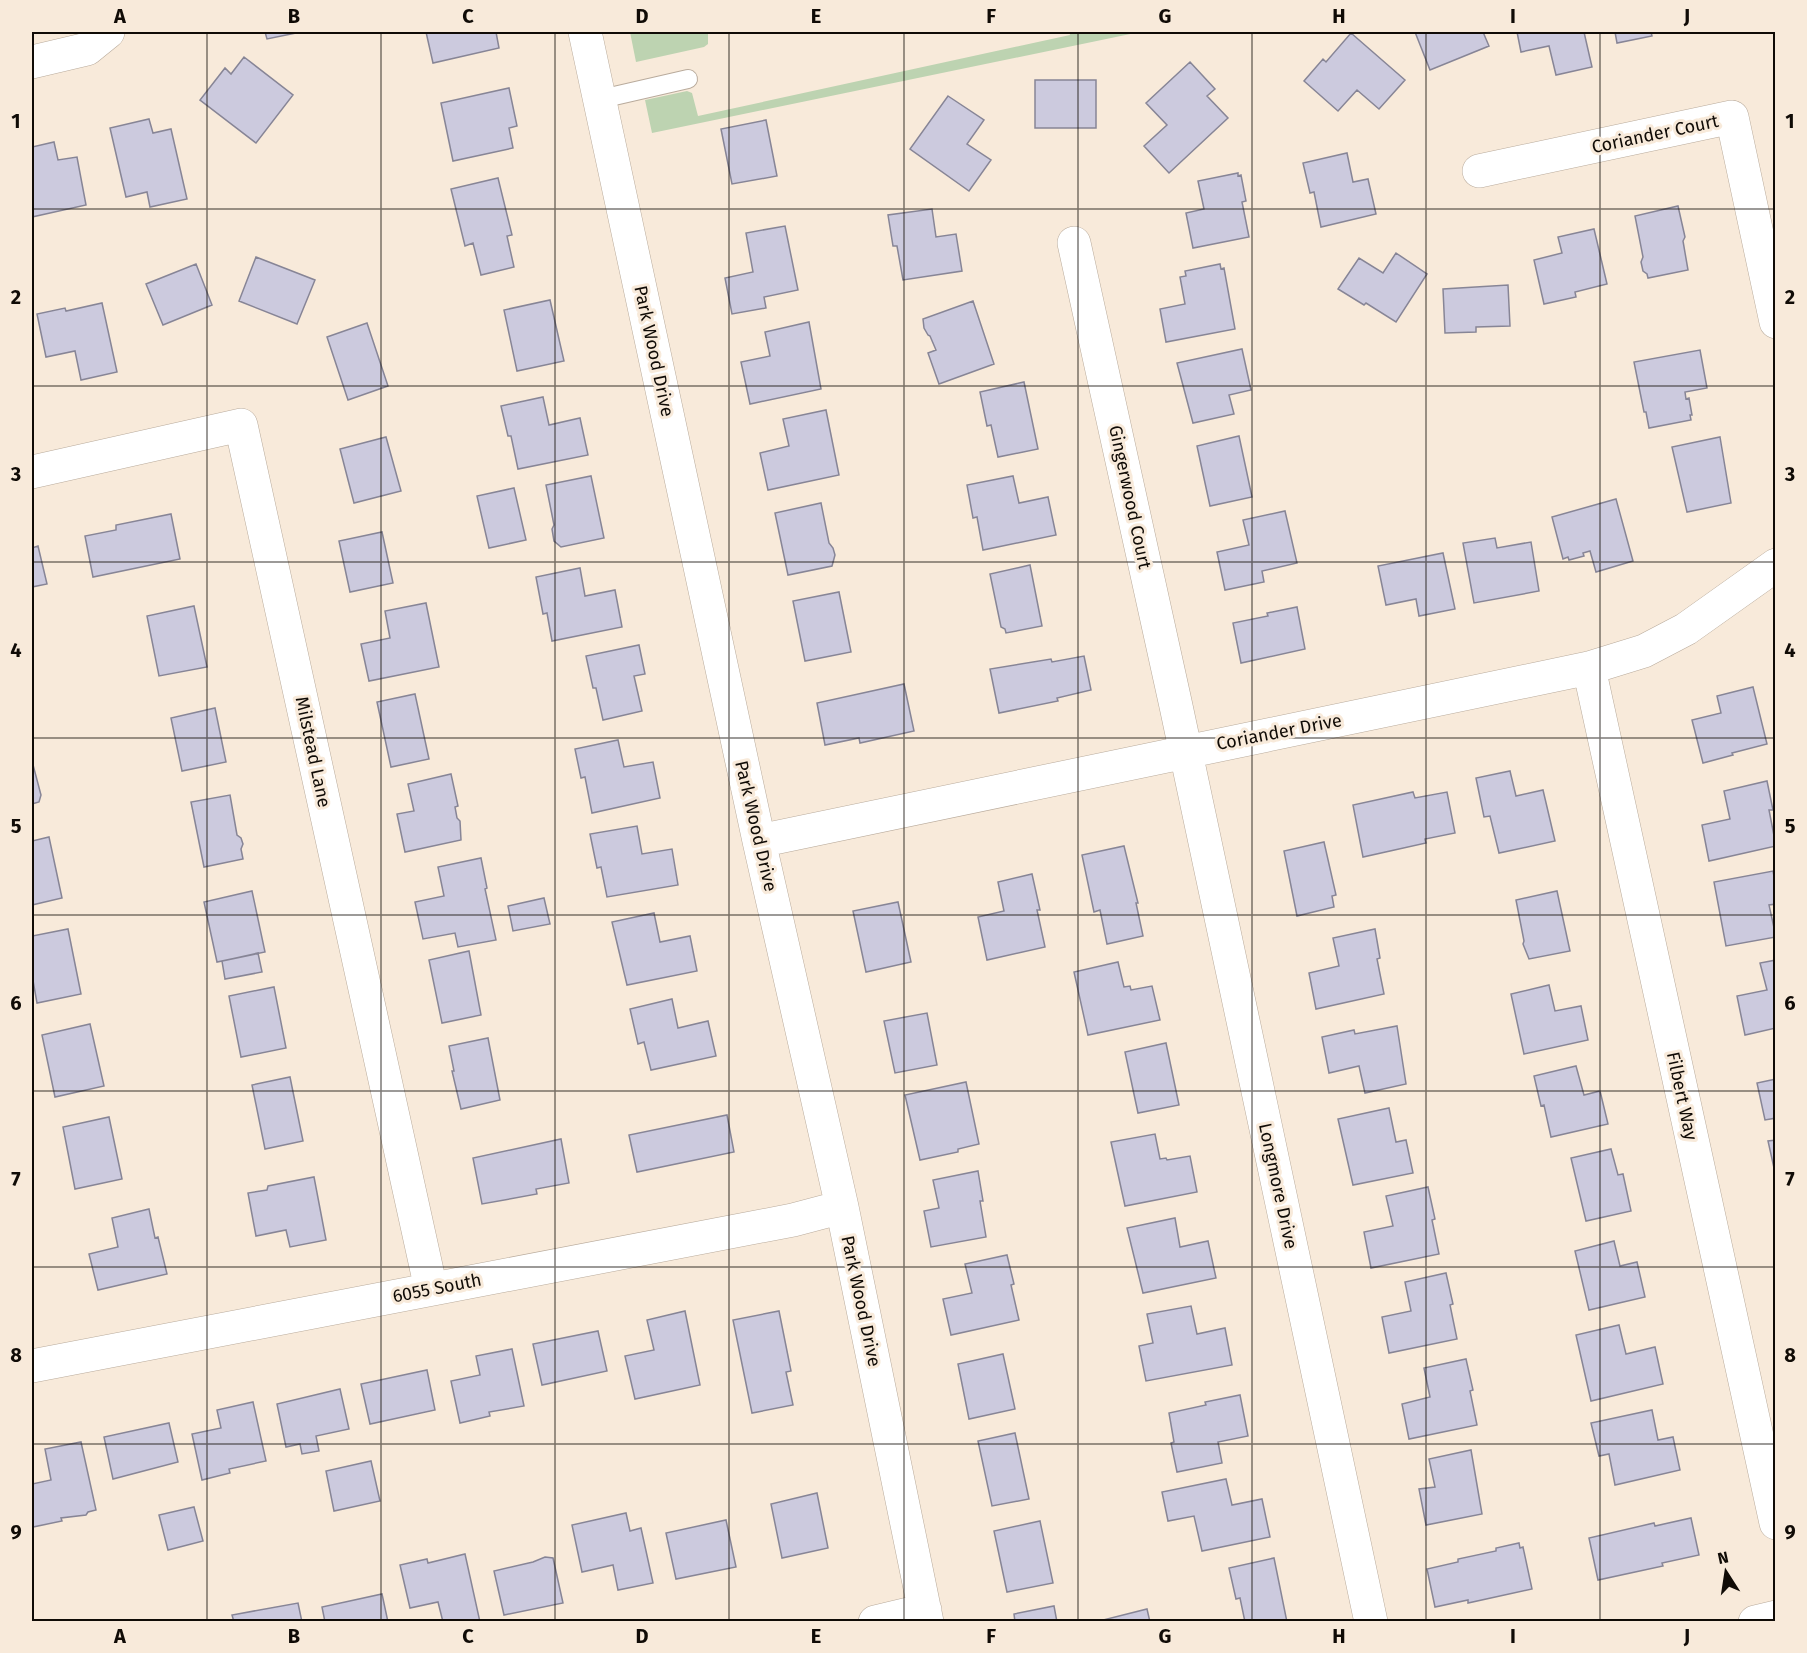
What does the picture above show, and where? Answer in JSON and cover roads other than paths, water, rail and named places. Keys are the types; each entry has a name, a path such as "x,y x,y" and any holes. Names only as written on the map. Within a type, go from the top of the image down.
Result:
{"street":[{"path":"32,62 87,50 108,32"},
{"name":"Park Wood Drive","path":"585,32 759,841 842,1207 926,1616"},
{"name":"Coriander Court","path":"1479,171 1732,117 1776,322"},
{"name":"Gingerwood Court","path":"1074,243 1184,751"},
{"name":"Milstead Lane","path":"32,472 241,424 431,1289"},
{"name":"Coriander Drive","path":"759,841 1589,668 1644,651 1686,629 1776,565"},
{"name":"Filbert Way","path":"1589,668 1776,1523"},
{"name":"Longmore Drive","path":"1184,751 1371,1622"},
{"name":"6055 South","path":"33,1359 431,1289 793,1220 842,1207"},
{"path":"875,1622 926,1616"},
{"path":"1755,1622 1776,1617"}],"lane":[{"path":"601,99 688,79"}]}
